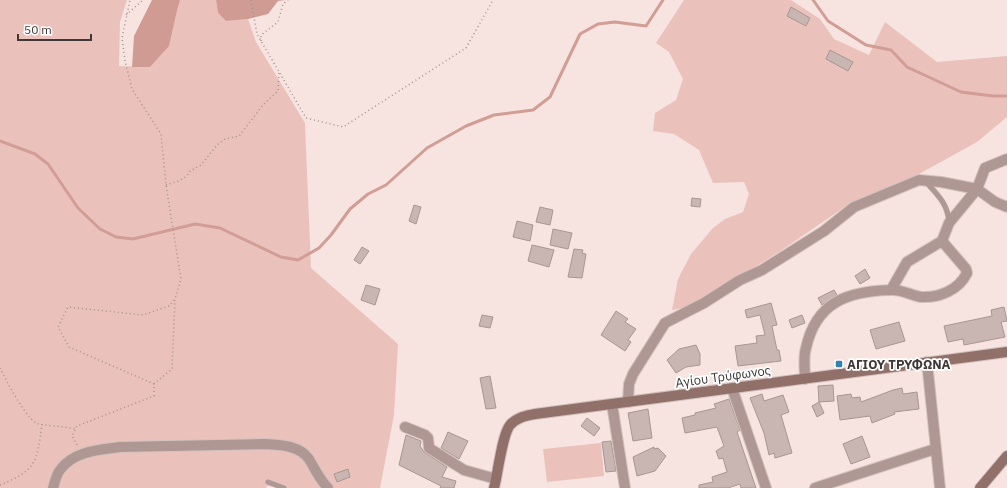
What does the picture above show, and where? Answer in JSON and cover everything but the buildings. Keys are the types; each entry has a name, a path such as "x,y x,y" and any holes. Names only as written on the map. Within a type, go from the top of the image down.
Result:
{"main road":[{"name":"Αγίου Τρύφωνος","path":"495,483 505,435 510,425 520,418 612,404 1007,352"},
{"path":"980,488 1007,456"}],"street":[{"path":"805,378 805,349 810,334 818,319 840,298 851,295 891,290 920,296 932,296 945,293 956,287 966,276 966,269 942,241 943,234 949,223 977,190 985,168 1007,159"},
{"path":"628,402 629,384 633,374 665,323 704,303 740,280 762,270 824,231 854,207 902,186 919,180 924,180 977,190 995,202 1007,207"},
{"path":"891,290 906,262 942,241"},
{"path":"927,362 940,488"},
{"path":"732,388 766,488"},
{"path":"612,404 625,488"},
{"path":"405,427 425,435 428,438 429,448 464,470 495,483"},
{"path":"53,488 59,471 70,460 82,454 120,446 265,444 287,446 299,450 305,454 318,478 328,488"},
{"path":"815,488 935,449"}],"lane":[{"path":"924,180 949,211 949,223"},
{"path":"268,482 284,488"}],"path":[{"path":"130,0 122,38 125,61 132,88 160,134 168,202 176,241 181,279 175,299 172,369 154,384"},
{"path":"126,15 143,0"},
{"path":"251,0 257,34 306,118 343,127 466,48 493,0"},
{"path":"261,41 261,34 278,22 283,4 288,0"},
{"path":"166,185 179,181 187,176 190,171 202,165 217,145 225,139 239,136 263,105 278,91 279,72"},
{"path":"154,384 69,347 58,327 68,307 143,315 169,306 175,299"},
{"path":"0,368 29,416 36,423 60,425 75,429"},
{"path":"82,454 72,436 77,426 154,396 154,384"},
{"path":"0,485 11,481 33,465 39,447 42,424"}],"shaded area":[{"path":"0,0 127,0 120,22 119,66 150,67 180,0 216,0 218,13 226,21 248,19 256,42 305,123 311,268 398,344 394,415 380,488 288,488 267,486 266,488 0,488"},
{"path":"152,0 180,0 169,46 150,67 132,67 134,36"},
{"path":"216,0 285,0 278,1 268,14 248,19 226,21 218,13"},
{"path":"684,0 791,0 820,19 834,39 869,55 885,22 937,62 1007,56 1007,117 977,142 919,174 849,204 779,252 689,307 672,310 678,279 691,254 713,228 725,219 743,212 749,194 744,182 713,183 699,150 674,134 653,131 655,113 676,100 683,79 669,52 656,43"},
{"path":"601,443 604,476 547,482 543,449"}],"waterway":[{"path":"0,141 35,154 48,164 78,208 100,229 116,237 133,239 195,224 220,228 281,257 298,260 319,248 331,235 350,209 368,194 386,185 427,148 466,126 494,115 533,110 550,97 580,34 598,24 615,22 646,26 663,0"},
{"path":"813,0 828,21 866,45 891,50 907,67 961,92 993,96 1007,96"}],"place":[{"name":"ΑΓΙΟΥ ΤΡΥΦΩΝΑ","path":"839,364"}]}
